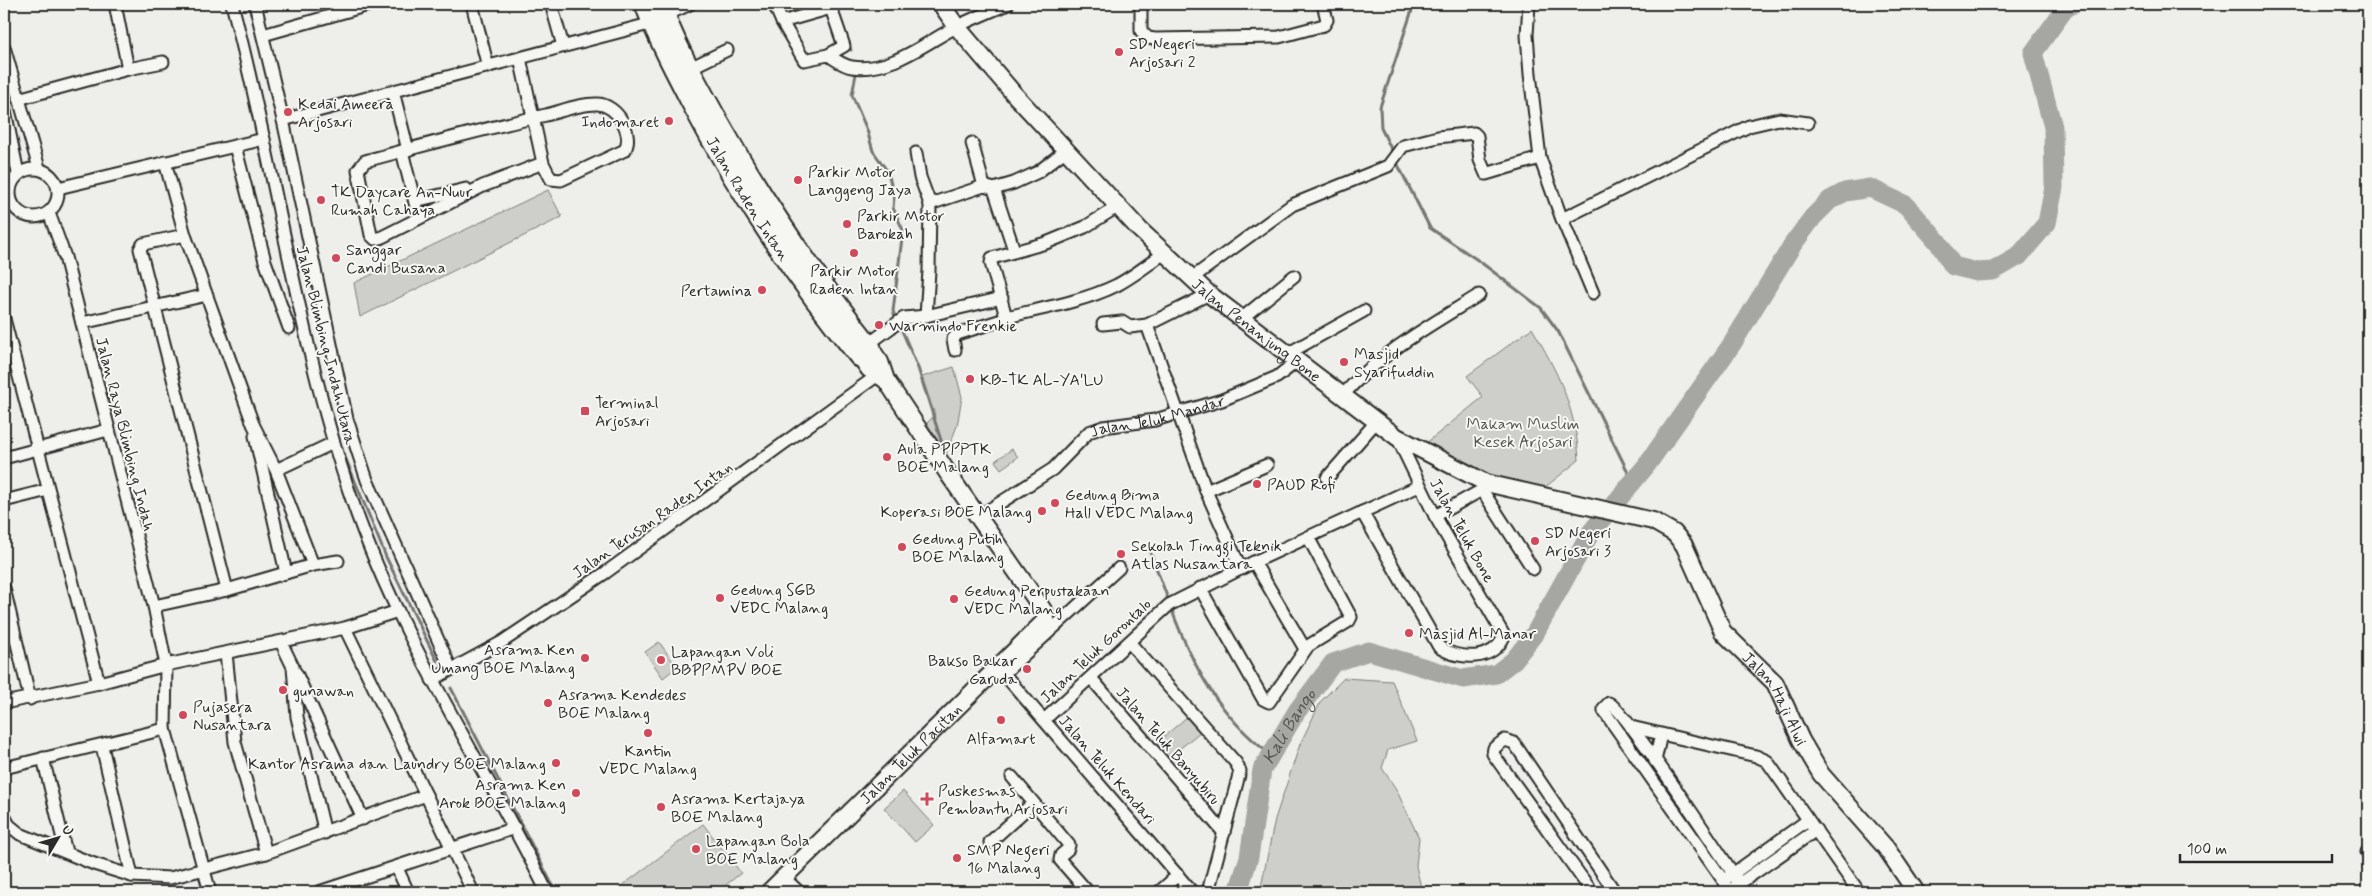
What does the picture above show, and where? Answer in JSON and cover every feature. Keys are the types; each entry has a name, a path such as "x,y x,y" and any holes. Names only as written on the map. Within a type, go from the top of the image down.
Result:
{"highway":[{"name":"Jalan Raden Intan","path":"656,12 770,224"},
{"name":"Jalan Raden Intan","path":"656,12 701,119 770,224 842,323 866,350"}],"street":[{"path":"115,4 128,69"},
{"name":"Jalan Blimbing Indah Utara","path":"232,4 248,62 290,266 333,443 352,502 398,611 432,680 515,828 548,892"},
{"name":"Jalan Blimbing Indah Utara","path":"255,4 283,120 347,419 367,480 451,670"},
{"path":"263,35 372,4"},
{"path":"472,4 488,67"},
{"path":"551,4 563,46"},
{"path":"283,120 563,46 656,12 690,4"},
{"path":"774,4 782,22 804,60 828,55 841,50 844,45 831,6 782,22"},
{"name":"Jalan Penanjung Bone","path":"941,4 957,27 1014,94 1117,207 1209,294 1376,422 1397,437 1484,486 1634,515"},
{"path":"828,55 851,67 868,67 913,52 957,27 1008,4"},
{"path":"1141,4 1141,31 1148,38 1155,39 1279,37 1324,25 1327,20 1323,4"},
{"path":"1529,4 1527,35 1529,65 1540,158 1562,219 1593,293"},
{"path":"4,47 39,168"},
{"path":"688,69 727,50"},
{"path":"520,58 534,117 543,163 550,179 561,180 622,152 627,145 628,137 618,115 602,105 593,104 534,117 365,161 358,170 371,235 373,238 378,239 483,186 543,163"},
{"path":"18,99 128,69 163,62"},
{"path":"393,91 418,218"},
{"path":"4,106 18,174"},
{"path":"1562,219 1748,126 1780,119 1808,123"},
{"path":"1192,278 1292,204 1388,166 1403,146 1438,137 1474,133 1477,136 1480,160 1486,174 1540,158"},
{"path":"58,188 264,139"},
{"path":"972,143 1014,250"},
{"path":"235,146 265,261 289,328"},
{"path":"930,204 1014,183 1038,172 1066,150"},
{"path":"916,153 920,177 930,204 926,316"},
{"path":"165,162 206,295 253,424 276,470 313,565"},
{"path":"39,168 51,175 58,188 58,197 49,212 36,218 23,215 13,207 6,195 18,174 24,170 39,168"},
{"path":"415,202 483,186"},
{"path":"1006,317 991,263 992,258 1014,250 1046,243 1085,227 1117,207"},
{"name":"Jalan Raya Blimbing Indah","path":"49,212 65,257 154,606 166,664 165,729 210,892"},
{"path":"186,235 143,244 140,247 227,590"},
{"path":"955,350 953,339 957,334 1002,320 1006,317 1052,306 1115,286 1134,276 1164,252"},
{"path":"1241,319 1294,276"},
{"path":"1103,324 1122,322 1130,327 1147,325 1209,294"},
{"path":"82,323 206,295"},
{"path":"1343,395 1364,372 1396,348 1479,295"},
{"path":"866,350 904,318 926,316 1002,298"},
{"name":"Jalan Teluk Mandar","path":"978,516 1053,468 1089,432 1102,427 1155,420 1178,414 1246,391 1277,377 1291,358 1364,311"},
{"path":"4,318 99,683"},
{"path":"1147,325 1206,491 1240,568"},
{"name":"Jalan Raden Intan","path":"866,350 882,376"},
{"path":"882,376 978,516"},
{"name":"Jalan Terusan Raden Intan","path":"432,680 502,642 605,573 882,376"},
{"path":"1327,478 1376,422"},
{"path":"253,424 286,573"},
{"path":"4,458 108,430"},
{"name":"Jalan Teluk Bone","path":"1362,512 1439,647 1450,653 1482,656 1500,644 1504,636 1435,516 1397,437"},
{"path":"276,470 333,443"},
{"path":"1206,491 1267,466"},
{"name":"Jalan Teluk Gorontalo","path":"1044,720 1169,605 1240,568 1419,486"},
{"path":"1435,516 1484,486 1534,569"},
{"path":"4,502 48,490"},
{"name":"Jalan Haji Alwi","path":"1634,515 1666,527 1684,545 1723,632 1775,683 1801,740 1821,774 1886,848 1916,892"},
{"name":"Jalan Teluk Pacitan","path":"978,516 1045,613 1046,620 1042,626 1001,670"},
{"path":"1200,588 1266,702 1273,699 1305,649 1349,622 1350,614 1308,537"},
{"path":"154,606 227,590 313,565 338,561"},
{"path":"1254,562 1305,649"},
{"name":"Jalan Teluk Pacitan","path":"769,892 1001,670 1119,568"},
{"path":"4,588 30,698"},
{"path":"4,702 99,683 166,664 345,628 398,611"},
{"path":"345,628 473,892"},
{"path":"281,642 363,819"},
{"path":"1129,642 1236,763 1240,771 1208,892"},
{"path":"226,653 235,742 266,853"},
{"path":"293,667 297,717 325,833"},
{"name":"Jalan Teluk Kendari","path":"1001,670 1192,892"},
{"name":"Jalan Teluk Banyubiru","path":"1090,678 1224,833"},
{"path":"1607,705 1615,706 1686,805 1732,886 1604,712 1607,705"},
{"path":"1631,727 1764,759 1859,892"},
{"path":"4,768 102,746 165,729"},
{"path":"1655,761 1662,734"},
{"path":"1592,892 1493,754 1494,748 1505,740 1514,743 1615,892"},
{"path":"102,746 132,876"},
{"path":"43,758 66,852"},
{"path":"1012,777 1069,845 1068,849 1061,855 1060,860 1088,892"},
{"path":"4,816 8,825 20,834 66,852 132,876 170,878 266,853 426,795"},
{"path":"990,842 1033,803"},
{"path":"1676,812 1686,805"},
{"path":"1732,886 1808,820"},
{"path":"319,892 337,889 451,848 515,828"},
{"path":"1732,886 1816,830"},
{"path":"397,868 408,892"},
{"path":"1159,892 1178,875"},
{"path":"784,877 799,892"}],"green space":[{"path":"548,190 562,217 360,317 354,283"},
{"name":"Makam Muslim Kesek Arjosari","path":"1532,328 1558,376 1570,407 1579,460 1543,489 1495,479 1425,444 1483,397 1467,376"},
{"path":"954,367 962,397 957,426 946,454 927,423 935,415 922,377"},
{"path":"1012,449 1018,457 1001,469 995,461"},
{"path":"659,642 677,667 663,678 645,652"},
{"path":"1344,678 1392,681 1417,741 1388,750 1382,768 1396,789 1419,838 1416,866 1422,892 1260,892 1275,819 1300,744 1321,701"},
{"path":"1188,716 1201,731 1165,761 1153,746"},
{"path":"903,791 934,825 915,842 884,808"},
{"name":"Lapangan Bola BOE Malang","path":"703,824 741,873 717,892 614,892"}],"waterway":[{"path":"1394,155 1381,128 1380,107 1414,4"},
{"name":"Kali Bango","path":"1238,892 1249,857 1262,770 1297,711 1333,663 1369,651 1463,679 1496,674 1514,660 1535,633 1591,532 1646,466 1732,344 1793,244 1813,217 1830,200 1845,192 1870,188 1906,205 1938,242 1953,266 1977,272 1993,271 2019,256 2047,223 2054,187 2053,127 2033,53 2064,10 2072,4"},
{"path":"848,42 851,50"},
{"path":"856,74 852,95 867,130 873,151 888,172 894,197 893,208 903,230 893,311 896,319"},
{"path":"1396,161 1430,228 1479,261 1541,308 1558,331 1633,482"},
{"path":"900,326 918,368 945,453"},
{"path":"339,442 386,557 437,661"},
{"path":"1149,549 1168,599"},
{"name":"Kali Bango","path":"1171,608 1179,630 1199,670 1222,707 1253,740 1271,755"},
{"path":"451,688 556,892"}],"place":[{"name":"SD Negeri Arjosari 2","path":"1119,52"},
{"name":"Kedai Ameera Arjosari","path":"288,112"},
{"name":"Indomaret","path":"669,121"},
{"name":"Parkir Motor Langgeng Jaya","path":"798,180"},
{"name":"TK Daycare An-Nuur Rumah Cahaya","path":"321,200"},
{"name":"Parkir Motor Barokah","path":"847,224"},
{"name":"Parkir Motor Raden Intan","path":"854,253"},
{"name":"Sanggar Candi Busana","path":"336,258"},
{"name":"Pertamina","path":"762,290"},
{"name":"Warmindo Frenkie","path":"879,325"},
{"name":"Masjid Syarifuddin","path":"1344,362"},
{"name":"KB-TK AL-YA'LU","path":"970,379"},
{"name":"Terminal Arjosari","path":"585,411"},
{"name":"Aula PPPPTK BOE Malang","path":"887,457"},
{"name":"PAUD Rofi","path":"1257,484"},
{"name":"Gedung Bima Hall VEDC Malang","path":"1055,503"},
{"name":"Koperasi BOE Malang","path":"1042,511"},
{"name":"SD Negeri Arjosari 3","path":"1535,541"},
{"name":"Gedung Putih BOE Malang","path":"902,547"},
{"name":"Sekolah Tinggi Teknik Atlas Nusantara","path":"1121,554"},
{"name":"Gedung SGB VEDC Malang","path":"720,598"},
{"name":"Gedung Perpustakaan VEDC Malang","path":"954,599"},
{"name":"Masjid Al-Manar","path":"1409,633"},
{"name":"Asrama Ken Umang BOE Malang","path":"585,658"},
{"name":"Lapangan Voli BBPPMPV BOE","path":"661,660"},
{"name":"Bakso Bakar Garuda","path":"1027,669"},
{"name":"gunawan","path":"283,690"},
{"name":"Asrama Kendedes BOE Malang","path":"548,703"},
{"name":"Pujasera Nusantara","path":"183,715"},
{"name":"Alfamart","path":"1001,720"},
{"name":"Kantin VEDC Malang","path":"648,733"},
{"name":"Kantor Asrama dan Laundry BOE Malang","path":"556,763"},
{"name":"Asrama Ken Arok BOE Malang","path":"576,793"},
{"name":"Puskesmas Pembantu Arjosari","path":"927,799"},
{"name":"Asrama Kertajaya BOE Malang","path":"661,807"},
{"name":"Lapangan Bola BOE Malang","path":"696,849"},
{"name":"SMP Negeri 16 Malang","path":"957,858"}]}
